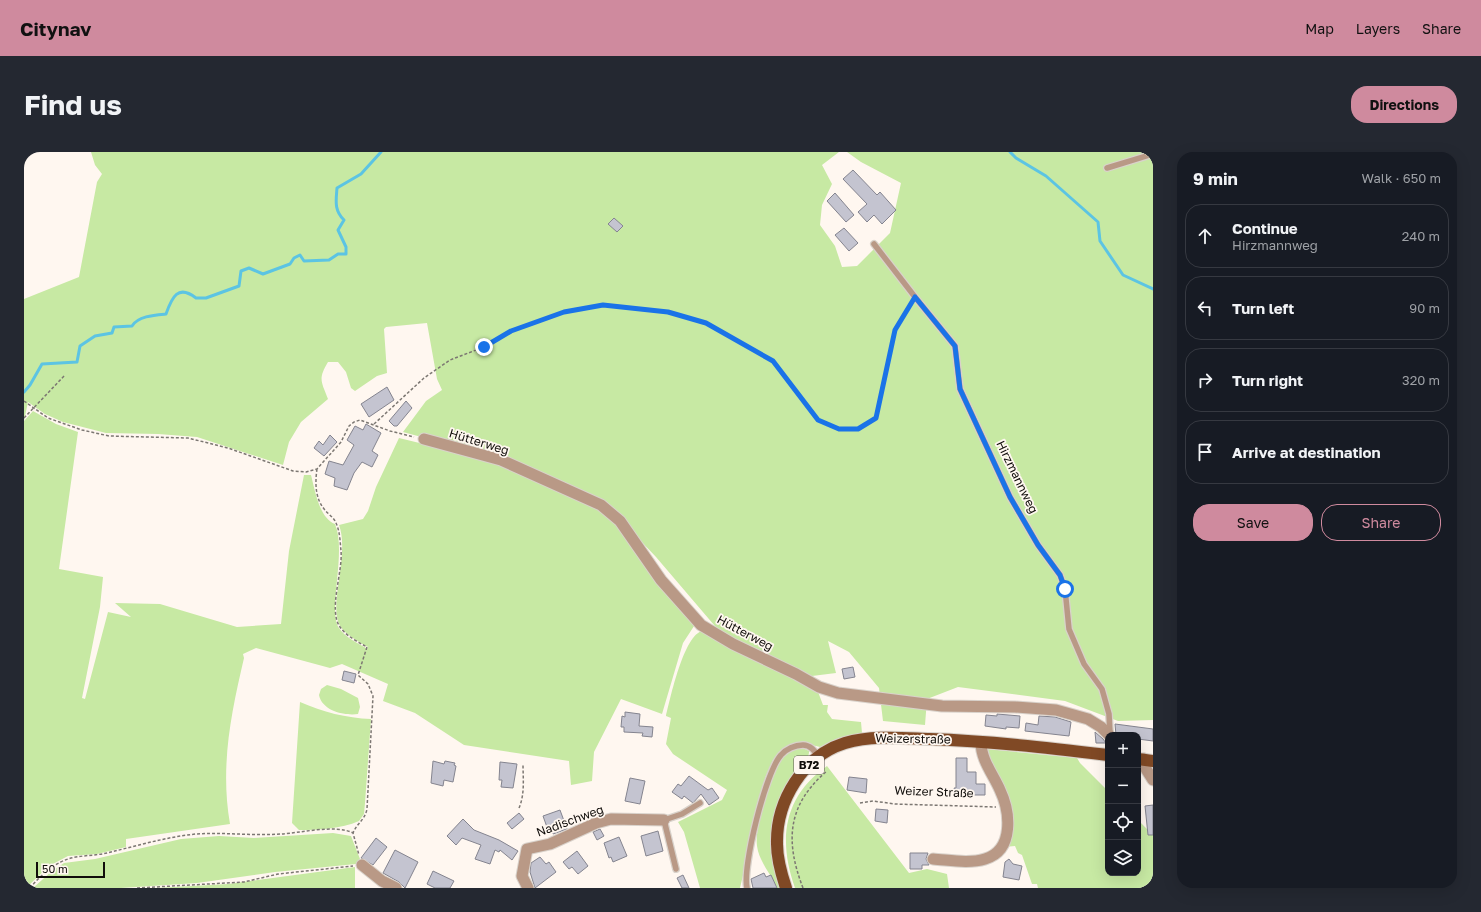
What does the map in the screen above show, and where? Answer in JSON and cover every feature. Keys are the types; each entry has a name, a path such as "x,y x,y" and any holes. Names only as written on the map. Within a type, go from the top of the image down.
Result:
{"main road":[{"name":"Weizerstraße","path":"786,888 778,858 778,818 785,800 796,781 817,756 837,746 864,739 886,737 981,742 1105,755"}],"street":[{"name":"Hütterweg","path":"424,439 501,460 601,504 620,521 661,580 701,625 733,644 796,674 819,687 838,693 942,706 1015,707 1056,710 1088,719 1106,732"},
{"path":"933,859 975,861 992,856 1003,844 1008,831 1009,819 1006,802 981,753 981,742"},
{"path":"1145,760 1146,769 1153,780"},
{"name":"Nadischweg","path":"528,888 522,876 527,850 550,844 596,823 611,819 644,821 664,820"},
{"path":"362,865 382,881 396,888"}],"lane":[{"path":"1107,168 1153,154"},
{"name":"Hirzmannweg","path":"874,244 955,346 960,389 1010,497 1038,545 1060,575 1065,589 1069,629 1084,664 1102,689 1109,714 1111,732"},
{"path":"748,888 748,865 764,791 774,764 781,755 794,746 806,745 817,756"},
{"path":"676,870 664,820 682,814 700,803"}],"path":[{"path":"374,424 424,378 450,360 484,347 511,331 564,312 603,305 668,312 706,323 773,361 818,420 839,429 858,429 876,418 895,330 915,297"},
{"path":"24,418 65,375"},
{"path":"24,401 48,418 82,430 109,436 188,438 228,448 293,471 306,472 317,469 341,442 349,426 360,420 390,431 424,439"},
{"path":"137,888 244,882 278,874 362,865 353,833 364,819 367,809 373,712 372,691 368,684 358,675 367,647 352,638 340,627 335,615 341,554 339,530 335,520 324,509 318,496 315,486 317,469"},
{"path":"519,808 524,790 523,764"},
{"path":"803,888 792,850 792,826 796,812 804,795 813,784 827,772"},
{"name":"Weizer Straße","path":"860,802 873,800 895,804 998,808 1006,802"},
{"path":"30,888 47,870 68,859 104,854 175,836 222,833 260,836 334,830 353,833"}],"green space":[{"path":"91,152 839,152 822,165 832,184 822,205 820,225 835,246 842,267 857,266 890,233 901,183 861,162 847,152 1153,152 1153,720 1118,721 1065,701 958,687 927,699 925,725 883,721 879,688 849,652 828,641 836,673 812,676 823,705 828,705 827,712 832,719 861,722 862,733 834,740 820,747 799,742 787,746 773,760 765,778 740,888 700,888 684,832 678,822 722,800 727,790 673,754 666,744 671,718 666,716 674,683 690,643 696,635 703,631 764,660 763,654 720,632 656,557 618,517 601,502 551,482 502,459 403,432 426,401 442,390 437,379 427,323 386,327 384,329 387,373 377,376 355,391 351,388 346,372 338,362 328,362 323,372 322,380 328,399 301,422 289,442 283,465 197,437 158,434 106,433 63,422 45,414 28,402 24,421 24,299 79,277 97,182 102,174 95,165"},
{"path":"33,411 56,424 78,432 59,569 103,577 100,607 82,698 85,699 108,612 131,617 115,603 160,604 237,627 281,624 289,551 304,475 311,475 321,510 330,521 335,524 338,536 339,550 335,608 336,620 339,628 344,634 351,640 366,648 366,651 368,647 346,632 340,626 337,617 336,605 342,550 342,537 339,525 363,519 368,511 376,487 399,438 489,460 604,511 620,523 648,570 696,623 683,643 662,714 621,699 594,752 592,781 571,785 569,761 464,745 415,713 383,701 388,684 342,664 330,668 256,648 243,654 244,658 228,740 226,781 230,824 126,839 126,847 97,854 68,856 49,866 26,888 24,888 24,421"},
{"path":"327,685 341,689 358,698 360,707 358,714 341,713 329,709 321,700 319,695 321,689"},
{"path":"300,702 335,714 371,719 364,814 359,821 337,827 314,830 299,830 292,823"},
{"path":"803,748 809,751 809,754 803,765 792,777 785,788 779,800 773,819 772,826 781,888 775,888 777,887 762,862 758,851 758,826 765,797 775,770 786,753 794,749"},
{"path":"987,749 1077,758 1080,763 1105,788 1105,876 1141,876 1141,823 1153,835 1153,888 1038,888 1037,884 1032,884 1022,855 1018,853 1015,846 1004,847 1009,839 987,759"},
{"path":"827,766 909,873 927,869 947,874 949,888 795,888 787,853 786,836 788,821 793,806 801,791 812,778"},
{"path":"333,833 351,836 360,859 356,864 275,872 197,883 121,888 33,888 52,871 64,863 95,859 181,839 219,836 254,838"},
{"path":"355,867 355,888 156,888 228,884"}],"building":[{"path":"853,170 877,195 880,192 896,210 882,224 874,215 867,222 858,212 867,204 843,179"},
{"path":"835,193 854,215 846,222 827,201"},
{"path":"614,218 623,226 617,232 608,224"},
{"path":"844,228 858,243 849,251 835,235"},
{"path":"387,387 394,400 369,417 361,404"},
{"path":"406,401 412,408 397,426 394,426 389,421"},
{"path":"366,424 381,433 372,451 378,455 372,467 362,462 354,473 347,490 334,486 335,478 325,474 329,461 343,465 354,445 347,440 355,426 363,430"},
{"path":"330,435 337,442 324,456 314,448 319,441 323,445"},
{"path":"853,667 855,677 844,679 842,669"},
{"path":"344,671 356,674 354,683 342,680"},
{"path":"625,712 640,714 639,726 653,727 652,737 642,736 643,733 624,732 624,727 621,727 622,716 625,717"},
{"path":"997,714 1020,716 1019,728 1006,727 1006,729 985,726 986,715 997,716"},
{"path":"1039,716 1055,717 1071,722 1069,736 1025,731 1026,723 1038,725"},
{"path":"1115,724 1153,729 1153,741 1141,739 1141,732 1116,732"},
{"path":"1095,732 1105,742 1105,743 1096,743"},
{"path":"956,758 967,758 967,772 976,772 976,784 985,784 985,795 954,795 954,788 956,788"},
{"path":"433,761 444,764 445,761 455,763 454,765 456,766 453,782 444,780 443,786 431,783"},
{"path":"500,762 517,764 513,788 501,787 502,780 499,780"},
{"path":"689,776 708,790 712,788 719,798 709,805 701,794 693,803 684,796 682,799 672,792 678,784 681,786"},
{"path":"849,777 867,779 866,793 847,790"},
{"path":"630,778 645,781 640,804 625,801"},
{"path":"1153,805 1153,835 1148,835 1145,806"},
{"path":"876,809 888,810 887,823 875,821"},
{"path":"560,810 567,829 553,834 551,829 548,830 543,816"},
{"path":"519,813 524,819 512,829 507,823"},
{"path":"463,819 474,830 499,840 518,851 512,860 500,850 499,852 495,850 490,864 475,859 481,845 462,838 456,845 447,836"},
{"path":"600,829 604,836 597,840 593,832"},
{"path":"658,831 663,851 646,856 641,836"},
{"path":"619,837 627,856 613,862 611,857 609,858 604,843"},
{"path":"376,838 387,847 373,865 361,858"},
{"path":"395,850 418,862 405,888 399,882 383,873"},
{"path":"577,851 588,866 578,874 572,867 569,869 563,862"},
{"path":"910,853 928,853 926,859 929,865 922,865 922,869 910,869"},
{"path":"540,857 546,864 549,862 556,872 535,888 530,872 531,863"},
{"path":"1009,859 1013,864 1022,866 1019,880 1003,877 1005,862"},
{"path":"433,871 454,881 450,888 435,888 427,884"},
{"path":"764,873 766,877 771,875 777,888 753,888 751,879"},
{"path":"683,875 689,888 682,888 677,878"}],"waterway":[{"path":"24,392 30,385 42,364 77,362 80,346 95,336 112,333 114,327 132,326 142,318 166,314 173,298 180,292 185,292 196,298 206,298 239,286 241,271 249,268 263,274 290,264 294,258 300,255 304,261 329,260 338,254 346,254 346,247 338,230 344,220 337,209 337,188 361,174 381,152"},
{"path":"1010,152 1016,158 1046,176 1098,222 1100,241 1123,275 1153,289"}],"route":[{"path":"484,347 511,331 564,312 603,305 668,312 706,323 773,361 818,420 839,429 858,429 876,418 895,330 915,297 955,346 960,389 973,414 1010,497 1038,545 1060,575 1065,589"}]}
